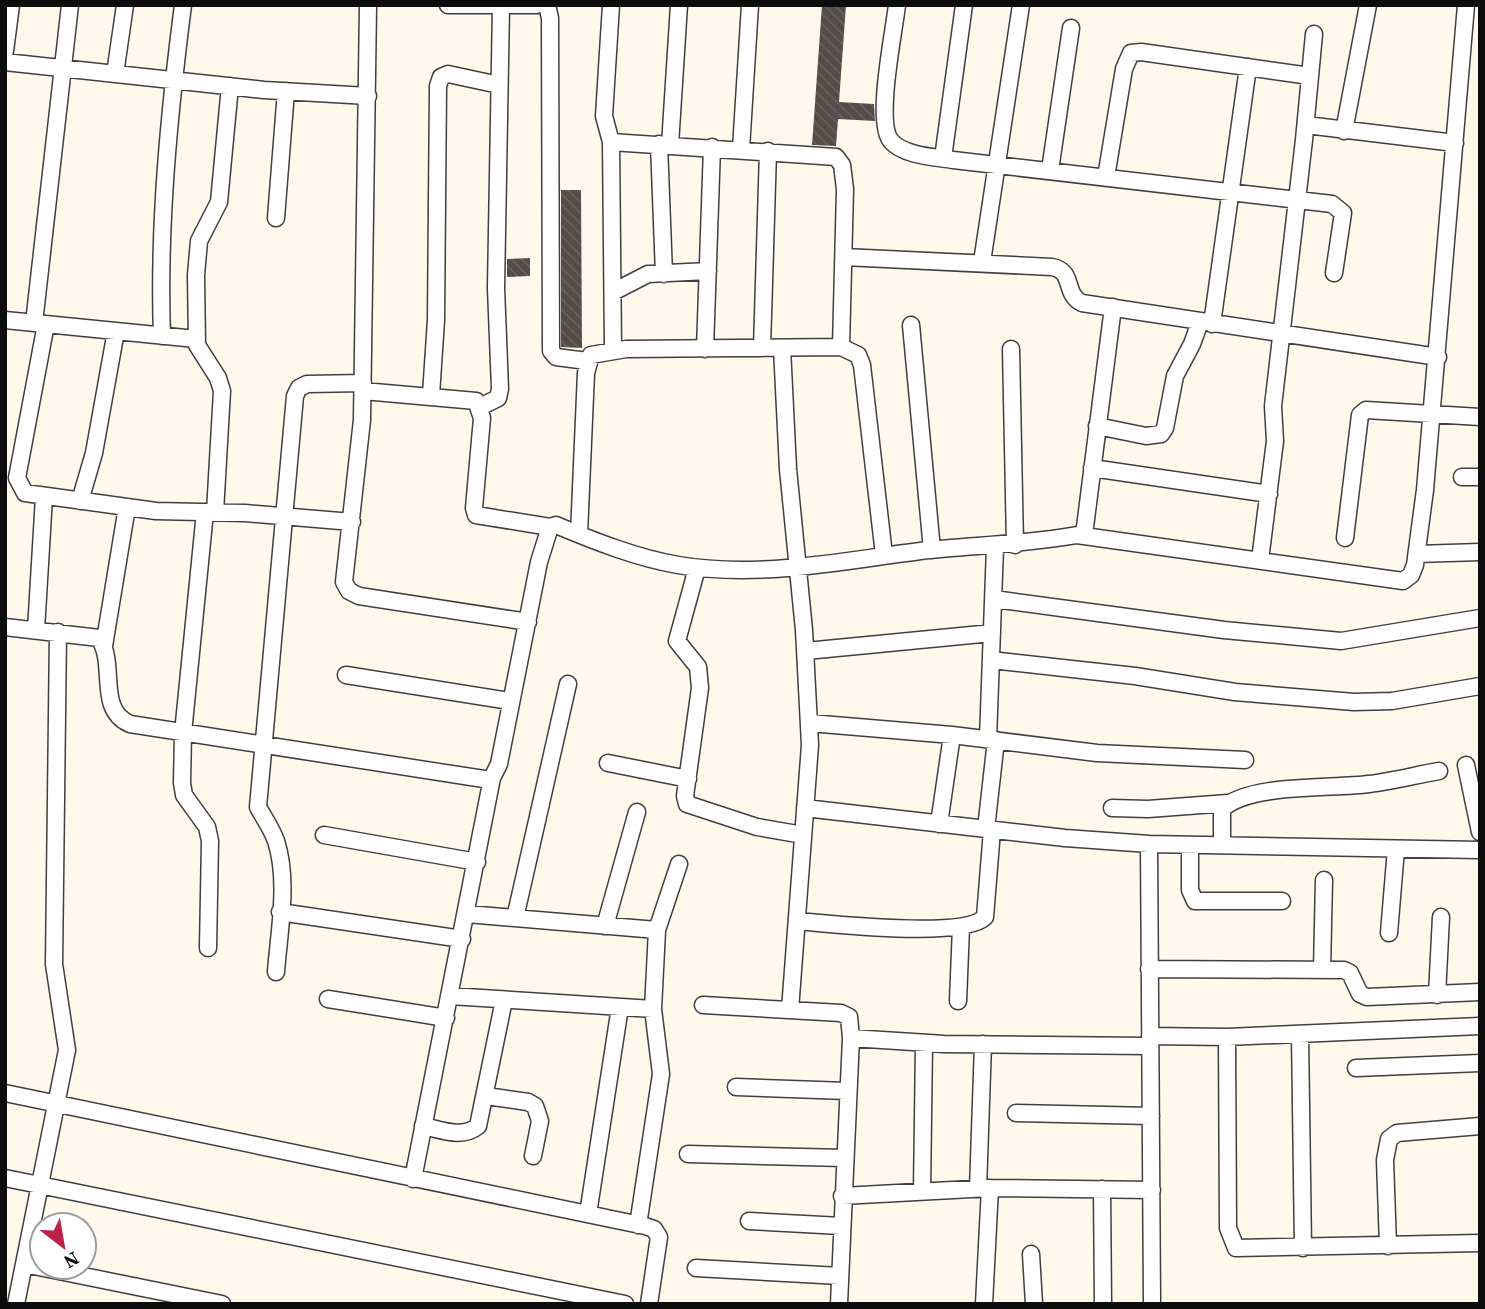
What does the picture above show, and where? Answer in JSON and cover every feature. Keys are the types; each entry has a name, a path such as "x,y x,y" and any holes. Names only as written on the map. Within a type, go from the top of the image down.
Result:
{"street":[{"path":"5,51 11,5"},
{"path":"70,5 40,324 17,478 25,493 127,507 352,522"},
{"path":"115,74 125,5"},
{"path":"162,336 160,287 173,80 183,5"},
{"path":"368,5 363,387 352,522 344,582 349,591 373,599 528,622"},
{"path":"448,5 536,5"},
{"path":"547,5 550,18 551,351 556,357 587,361"},
{"path":"611,5 604,116 611,142 613,350"},
{"path":"664,274 665,145 679,5"},
{"path":"741,149 750,5"},
{"path":"897,5 884,118 885,130 891,141 900,148 943,158 1297,202 1332,204 1343,213 1334,273"},
{"path":"943,158 964,5"},
{"path":"982,262 1021,5"},
{"path":"1344,131 1367,5"},
{"path":"276,972 280,912 276,842 258,807 282,516 295,396 299,388 320,382 476,401 482,418 474,508 477,515 550,527 556,525 674,565 748,570 932,550 1016,545 1084,535 1403,581 1411,575 1417,554 1433,415 1466,5"},
{"path":"480,407 498,398 500,389 496,288 501,6"},
{"path":"1050,170 1071,28"},
{"path":"1260,560 1275,441 1273,405 1314,34"},
{"path":"1106,177 1124,69 1131,53 1310,76"},
{"path":"5,62 230,86 368,96"},
{"path":"1097,426 1146,436 1161,434 1165,428 1175,376 1206,323 1248,67"},
{"path":"431,396 436,320 438,86 441,77 448,74 499,85"},
{"path":"208,948 209,841 203,819 184,794 183,733 222,391 196,339 199,241 219,202 230,86"},
{"path":"276,218 286,91"},
{"path":"1306,125 1455,143"},
{"path":"611,142 825,154 836,157 842,164 845,189 841,347"},
{"path":"705,349 712,147"},
{"path":"762,348 768,151"},
{"path":"844,257 982,262 1062,269 1075,300 1206,323 1438,357"},
{"path":"613,292 634,279 708,271"},
{"path":"1084,535 1113,307"},
{"path":"5,320 196,339"},
{"path":"911,325 932,550"},
{"path":"80,501 94,453 116,331"},
{"path":"579,534 587,361 591,355 613,350 841,347 858,355 862,365 884,555"},
{"path":"782,348 810,723 790,1010"},
{"path":"1011,349 1016,545"},
{"path":"1345,538 1360,415 1366,410 1480,417"},
{"path":"1092,468 1269,494"},
{"path":"1462,477 1480,477"},
{"path":"36,630 44,497"},
{"path":"127,507 104,646 108,690 118,718 130,724 183,733 484,779 492,778"},
{"path":"413,1179 492,778 499,764 539,562 550,527"},
{"path":"797,921 961,928 979,923 985,918 992,740 991,660 995,547"},
{"path":"1417,554 1480,552"},
{"path":"697,568 677,641 698,667 699,688 685,796 692,808 757,827 803,835"},
{"path":"993,599 1184,625 1341,641 1480,618"},
{"path":"5,627 90,635 99,638 104,646"},
{"path":"16,1304 67,1049 54,964 58,632"},
{"path":"806,651 992,633"},
{"path":"991,660 1235,692 1353,702 1392,701 1480,686"},
{"path":"346,675 510,701"},
{"path":"516,918 568,684"},
{"path":"810,723 952,735 1097,753 1245,760"},
{"path":"939,824 952,735"},
{"path":"608,763 688,779"},
{"path":"1466,765 1480,832"},
{"path":"1111,808 1149,809 1228,803 1259,794 1369,785 1439,771"},
{"path":"1222,845 1222,809 1228,803"},
{"path":"805,808 1149,844 1480,850"},
{"path":"605,926 637,812"},
{"path":"324,835 477,862"},
{"path":"1149,844 1152,1304"},
{"path":"1189,845 1190,890 1195,901 1282,901"},
{"path":"1389,933 1396,849"},
{"path":"638,1225 661,1074 653,1009 657,930 679,864"},
{"path":"1322,970 1324,880"},
{"path":"280,912 462,939"},
{"path":"467,914 657,930"},
{"path":"1437,995 1441,917"},
{"path":"958,1001 961,928"},
{"path":"1149,970 1322,970 1350,973 1360,994 1367,997 1480,992"},
{"path":"450,996 653,1009"},
{"path":"328,999 446,1018"},
{"path":"424,1126 470,1133 483,1117 504,1000"},
{"path":"703,1005 841,1013 849,1017 851,1038 839,1304"},
{"path":"588,1214 620,1007"},
{"path":"851,1038 983,1044 1150,1041 1480,1026"},
{"path":"1300,1034 1303,1248"},
{"path":"1227,1037 1227,1228 1236,1248 1480,1243"},
{"path":"922,1192 924,1043"},
{"path":"983,1044 984,1304"},
{"path":"1356,1068 1480,1063"},
{"path":"736,1087 847,1091"},
{"path":"5,1093 654,1230 659,1237 649,1304"},
{"path":"486,1096 528,1102 535,1106 540,1113 540,1121 533,1156"},
{"path":"1016,1113 1151,1116"},
{"path":"1388,1246 1385,1160 1389,1139 1397,1133 1480,1126"},
{"path":"688,1154 844,1158"},
{"path":"5,1178 625,1304"},
{"path":"842,1196 984,1189 1152,1190"},
{"path":"1102,1189 1103,1304"},
{"path":"749,1221 841,1226"},
{"path":"1031,1254 1034,1304"},
{"path":"24,1264 222,1304"},
{"path":"696,1268 840,1276"}],"building":[{"path":"822,5 846,5 839,102 874,104 875,121 838,119 836,146 812,145"},
{"path":"561,190 581,190 582,348 561,347"},
{"path":"530,258 530,276 507,277 507,259"}]}
